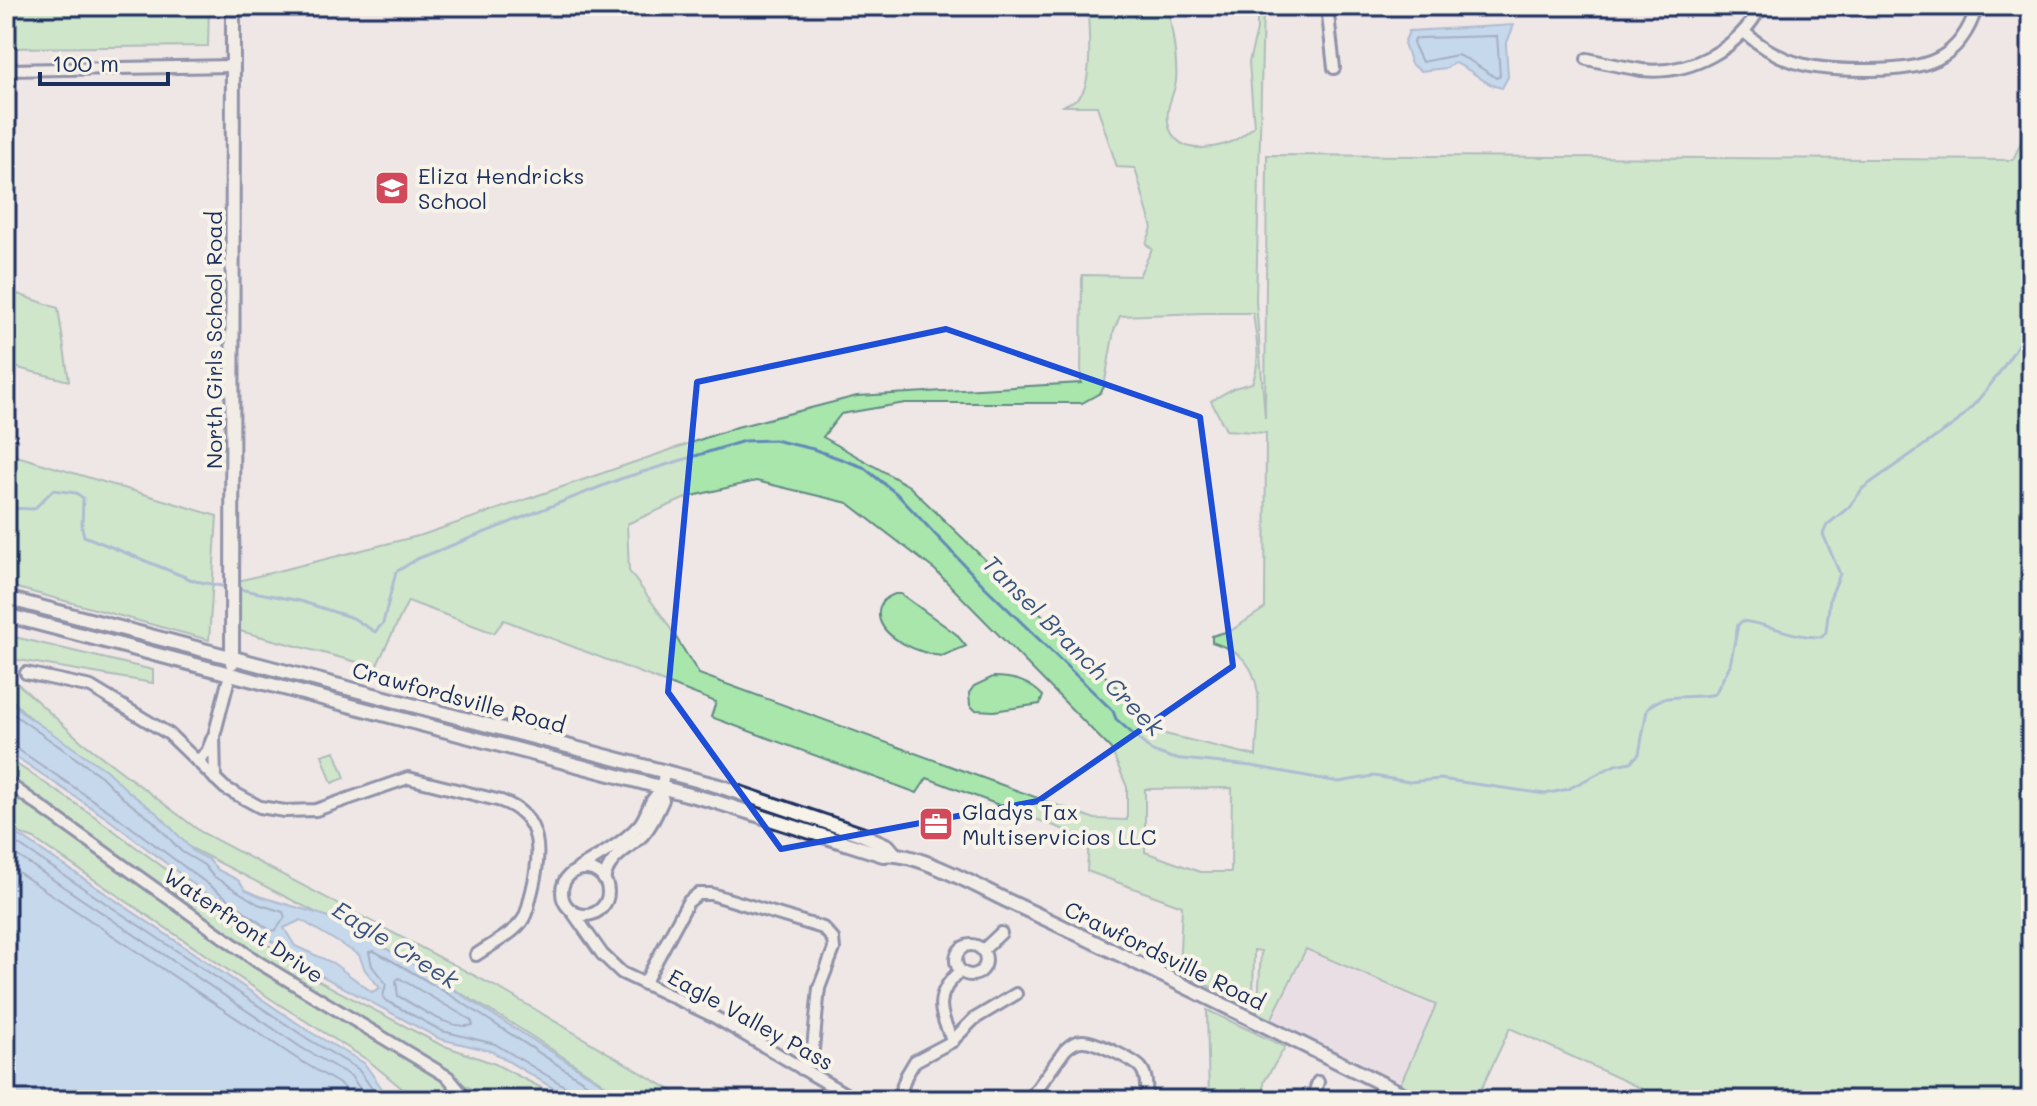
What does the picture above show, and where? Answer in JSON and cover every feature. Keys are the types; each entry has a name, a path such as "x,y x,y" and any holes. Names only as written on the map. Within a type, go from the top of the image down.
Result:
{"main road":[{"name":"North Girls School Road","path":"230,674 234,607 233,6"},
{"name":"Crawfordsville Road","path":"6,598 665,771 832,824 888,846 894,853"},
{"name":"Crawfordsville Road","path":"6,615 660,790 883,855 894,853 930,865 1047,919 1415,1100"}],"street":[{"path":"1327,6 1334,68"},
{"path":"1587,59 1644,70 1674,69 1694,64 1716,54 1744,32 1761,6"},
{"path":"1744,32 1772,53 1804,66 1832,70 1909,69 1938,59 1953,48 1967,31 1977,6"},
{"path":"6,70 233,66"},
{"path":"26,673 91,687 169,734 215,779 253,804 285,811 324,808 408,778 501,801 515,808 526,819 536,838 539,851 537,872 521,922 476,955"},
{"path":"197,761 207,752 214,736 230,674"},
{"path":"214,736 215,779"},
{"path":"660,790 663,800 651,825 615,857 604,880 607,896 602,906 585,914 571,910 564,902 564,881 634,830 660,790 665,771"},
{"name":"Waterfront Drive","path":"6,782 258,962 448,1077 461,1098"},
{"path":"573,872 589,869 604,880"},
{"path":"644,984 693,897 708,893 820,927 829,933 834,943 819,988 813,1049 802,1069"},
{"name":"Eagle Valley Pass","path":"571,910 612,965 644,984 705,1011 860,1100"},
{"path":"592,936 596,911"},
{"path":"983,950 1001,933"},
{"path":"969,945 983,950 987,961 982,971 971,976 960,971 956,960 959,950 969,945"},
{"path":"953,1041 942,1019 941,1003 947,985 960,971"},
{"path":"898,1100 915,1061 953,1041 974,1019 1016,994"},
{"path":"1029,1100 1060,1055 1078,1041 1110,1050 1139,1066 1144,1073 1146,1100"},
{"path":"1312,1100 1318,1082"}],"highlighted area":[{"path":"946,329 1200,417 1233,666 1038,801 781,849 668,692 697,382"}],"shaded area":[{"path":"1306,949 1437,1005 1398,1089 1268,1026"}],"green space":[{"path":"6,6 209,6 208,46 6,48"},
{"path":"1088,6 1168,6 1176,72 1168,111 1169,127 1182,144 1204,148 1231,142 1254,126 1249,62 1257,30 1257,6 1263,6 1256,301 1265,418 1267,155 2013,160 2031,120 2031,1100 1666,1100 1510,1028 1476,1100 1420,1100 1398,1089 1436,1005 1306,949 1268,1026 1257,1022 1261,951 1254,950 1253,999 1249,1004 1179,973 1182,906 1087,871 1089,839 927,778 917,793 711,717 716,702 504,620 494,633 408,601 376,667 236,630 238,581 422,535 737,427 857,396 1081,383 1082,275 1139,276 1152,249 1146,244 1152,228 1135,168 1117,167 1097,106 1063,106 1079,97 1087,78","holes":["1253,313 1257,340 1258,358 1252,383 1234,388 1211,401 1226,430 1266,433 1265,608 1232,630 1212,636 1212,642 1236,653 1253,674 1259,714 1256,756 1165,734 909,486 823,437 841,414 905,403 1082,403 1100,393 1104,387 1114,330 1120,316","756,481 848,503 935,570 1111,749 1127,787 1127,820 1095,819 699,674 629,571 627,524 688,497","1232,788 1231,872 1200,872 1145,852 1145,789"]},
{"path":"6,290 58,308 69,381 6,365"},
{"path":"6,437 10,454 217,516 209,640 6,585"},
{"path":"901,594 956,634 966,646 942,656 912,648 892,637 880,621 879,611 884,600"},
{"path":"6,635 153,670 153,683 13,659 6,671"},
{"path":"6,673 81,741 201,832 504,991 687,1100 629,1100 516,1026 385,948 187,846 159,815 28,716 6,694"},
{"path":"993,677 1026,683 1043,696 1040,704 994,711 975,710 970,705 969,693 974,686"},
{"path":"335,751 345,778 332,783 322,755"},
{"path":"6,757 94,816 313,978 439,1044 495,1064 565,1100 490,1100 460,1082 439,1100 416,1100 369,1061 274,1001 34,839 6,828"},
{"path":"1207,1010 1285,1047 1264,1082 1264,1100 1209,1100"}],"water":[{"path":"1514,25 1506,45 1508,77 1502,88 1489,84 1454,63 1446,68 1421,71 1411,64 1404,43 1409,31"},
{"name":"Eagle Creek","path":"6,696 24,714 106,770 159,815 194,852 238,880 246,890 326,916 400,956 628,1100 573,1100 491,1051 440,1039 318,974 108,819 6,750","holes":["301,920 359,955 365,970 380,988 372,992 333,963 295,946 284,928"]},
{"path":"6,833 22,837 312,1033 364,1063 390,1100 6,1100"}],"waterway":[{"name":"Tansel Branch Creek","path":"234,588 300,601 353,618 375,632 383,623 396,572 417,559 620,479 744,441 774,440 813,449 863,467 897,494 985,587 1152,751 1172,758 1252,766 1339,782 1374,776 1409,782 1440,779 1545,794 1568,789 1615,765 1631,762 1639,754 1647,710 1653,704 1669,698 1715,694 1730,665 1738,625 1742,621 1822,637 1826,632 1830,598 1840,574 1823,534 1827,525 1849,507 1863,488 1957,422 1998,375 2031,322"},
{"name":"Tansel Branch Creek","path":"6,508 34,509 53,490 76,493 83,498 84,536 195,581 227,587"}],"place":[{"name":"Eliza Hendricks School","path":"392,188"},
{"name":"Gladys Tax Multiservicios LLC","path":"936,824"}]}
